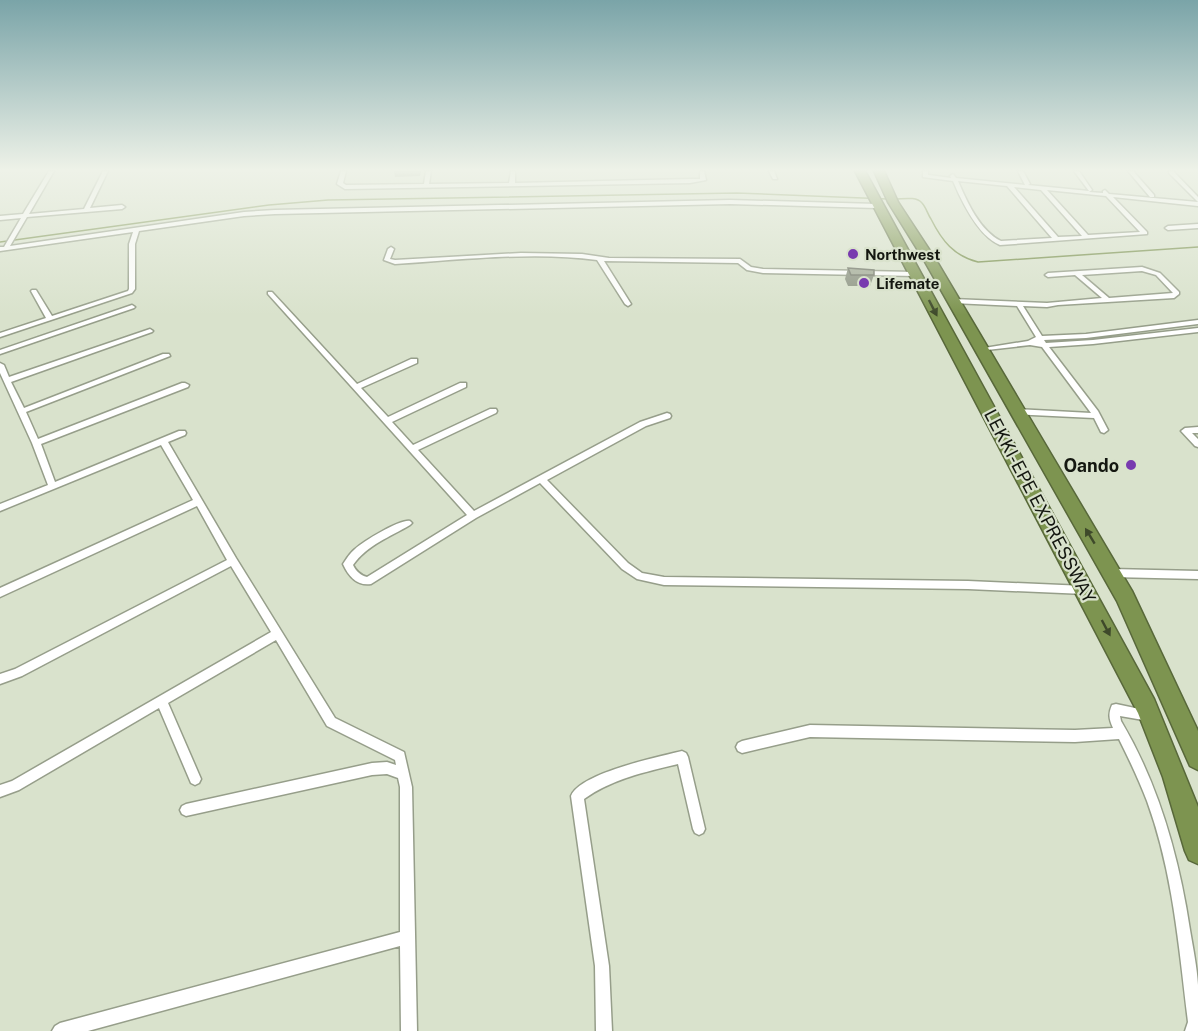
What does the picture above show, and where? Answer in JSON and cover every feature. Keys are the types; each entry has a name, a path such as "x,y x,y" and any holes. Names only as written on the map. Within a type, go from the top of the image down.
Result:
{"highway":[{"name":"LEKKI-EPE EXPRESSWAY","path":"890,219 915,274 1135,683 1169,758 1190,819 1198,851"},
{"name":"LEKKI-EPE EXPRESSWAY","path":"894,219 952,301 1112,573 1167,685 1198,758"},
{"path":"1135,683 1167,685"}],"street":[{"path":"3,249 23,219"},
{"path":"3,249 209,219"},
{"path":"977,219 992,241 1000,243 1145,233 1132,219"},
{"path":"1039,219 1056,239"},
{"path":"1070,219 1086,237"},
{"path":"1168,228 1198,226"},
{"path":"0,327 130,292 132,289 132,244 136,230"},
{"path":"391,249 387,260 395,262 501,255 582,256 600,260 731,260 740,261 749,269 763,271 915,274"},
{"path":"600,260 628,304"},
{"path":"952,301 1047,305 1174,296 1177,292 1158,274 1151,271 1048,275"},
{"path":"1077,274 1108,300"},
{"path":"34,291 48,315"},
{"path":"270,293 473,516"},
{"path":"1019,304 1042,342 1097,416 1104,430"},
{"path":"0,352 132,307"},
{"path":"0,335 48,315"},
{"path":"1042,342 1198,322"},
{"path":"1167,326 1174,333"},
{"path":"980,350 1030,343 1198,330"},
{"path":"9,380 150,331"},
{"path":"22,411 166,356"},
{"path":"356,387 414,361"},
{"path":"0,365 9,380 52,485"},
{"path":"36,443 186,385"},
{"path":"387,422 463,385"},
{"path":"412,449 493,411"},
{"path":"1016,412 1097,416"},
{"path":"407,523 358,552 348,564 351,572 359,580 368,581 473,516 643,424 667,416"},
{"path":"1198,430 1185,430 1198,444"},
{"path":"0,508 182,433"},
{"path":"164,442 331,722 400,756 406,787 409,1031"},
{"path":"541,479 625,566 640,576 664,581 968,585 1085,590"},
{"path":"0,593 198,502"},
{"path":"0,679 18,673 233,561"},
{"path":"1112,573 1198,575"},
{"path":"0,791 15,786 277,634"},
{"path":"162,701 195,779"},
{"path":"1151,716 1116,709 1113,714 1147,782 1169,849 1184,928 1195,1022 1194,1031"},
{"path":"742,747 810,731 1075,736 1122,733"},
{"path":"604,1031 602,966 577,795 622,773 682,757 699,829"},
{"path":"186,810 372,769 387,768 403,774"},
{"path":"60,1031 407,937"}],"building":[{"path":"848,268 874,270 874,275 851,275"}],"waterway":[{"path":"0,242 166,219"},
{"path":"931,219 955,252 978,262 1198,247"}],"place":[{"name":"Northwest","path":"853,254"},
{"name":"Lifemate","path":"864,283"},
{"name":"Oando","path":"1131,465"}]}
